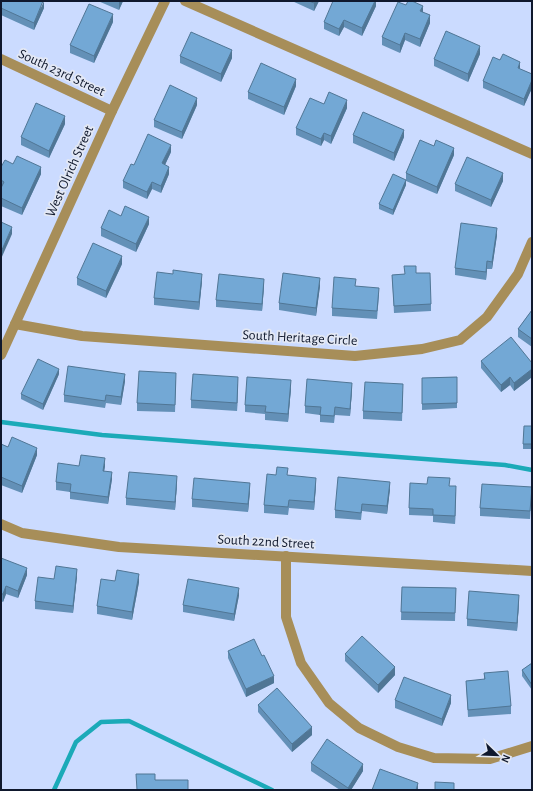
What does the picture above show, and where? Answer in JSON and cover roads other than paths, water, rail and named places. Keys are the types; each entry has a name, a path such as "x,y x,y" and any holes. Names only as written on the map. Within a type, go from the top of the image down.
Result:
{"street":[{"name":"West Olrich Street","path":"1,355 112,110 165,1"},
{"path":"185,1 532,154"},
{"name":"South 23rd Street","path":"1,59 112,110"},
{"name":"South Heritage Circle","path":"15,324 82,336 355,356 422,349 460,340 488,317 518,274 532,242"},
{"name":"South 22nd Street","path":"1,524 22,533 119,547 532,571"},
{"path":"286,556 286,617 301,663 330,702 359,728 398,747 434,758 490,759 532,746"}],"waterway":[{"path":"1,422 102,435 505,465 532,470"},
{"path":"54,790 76,742 101,722 129,721 272,790"}]}
